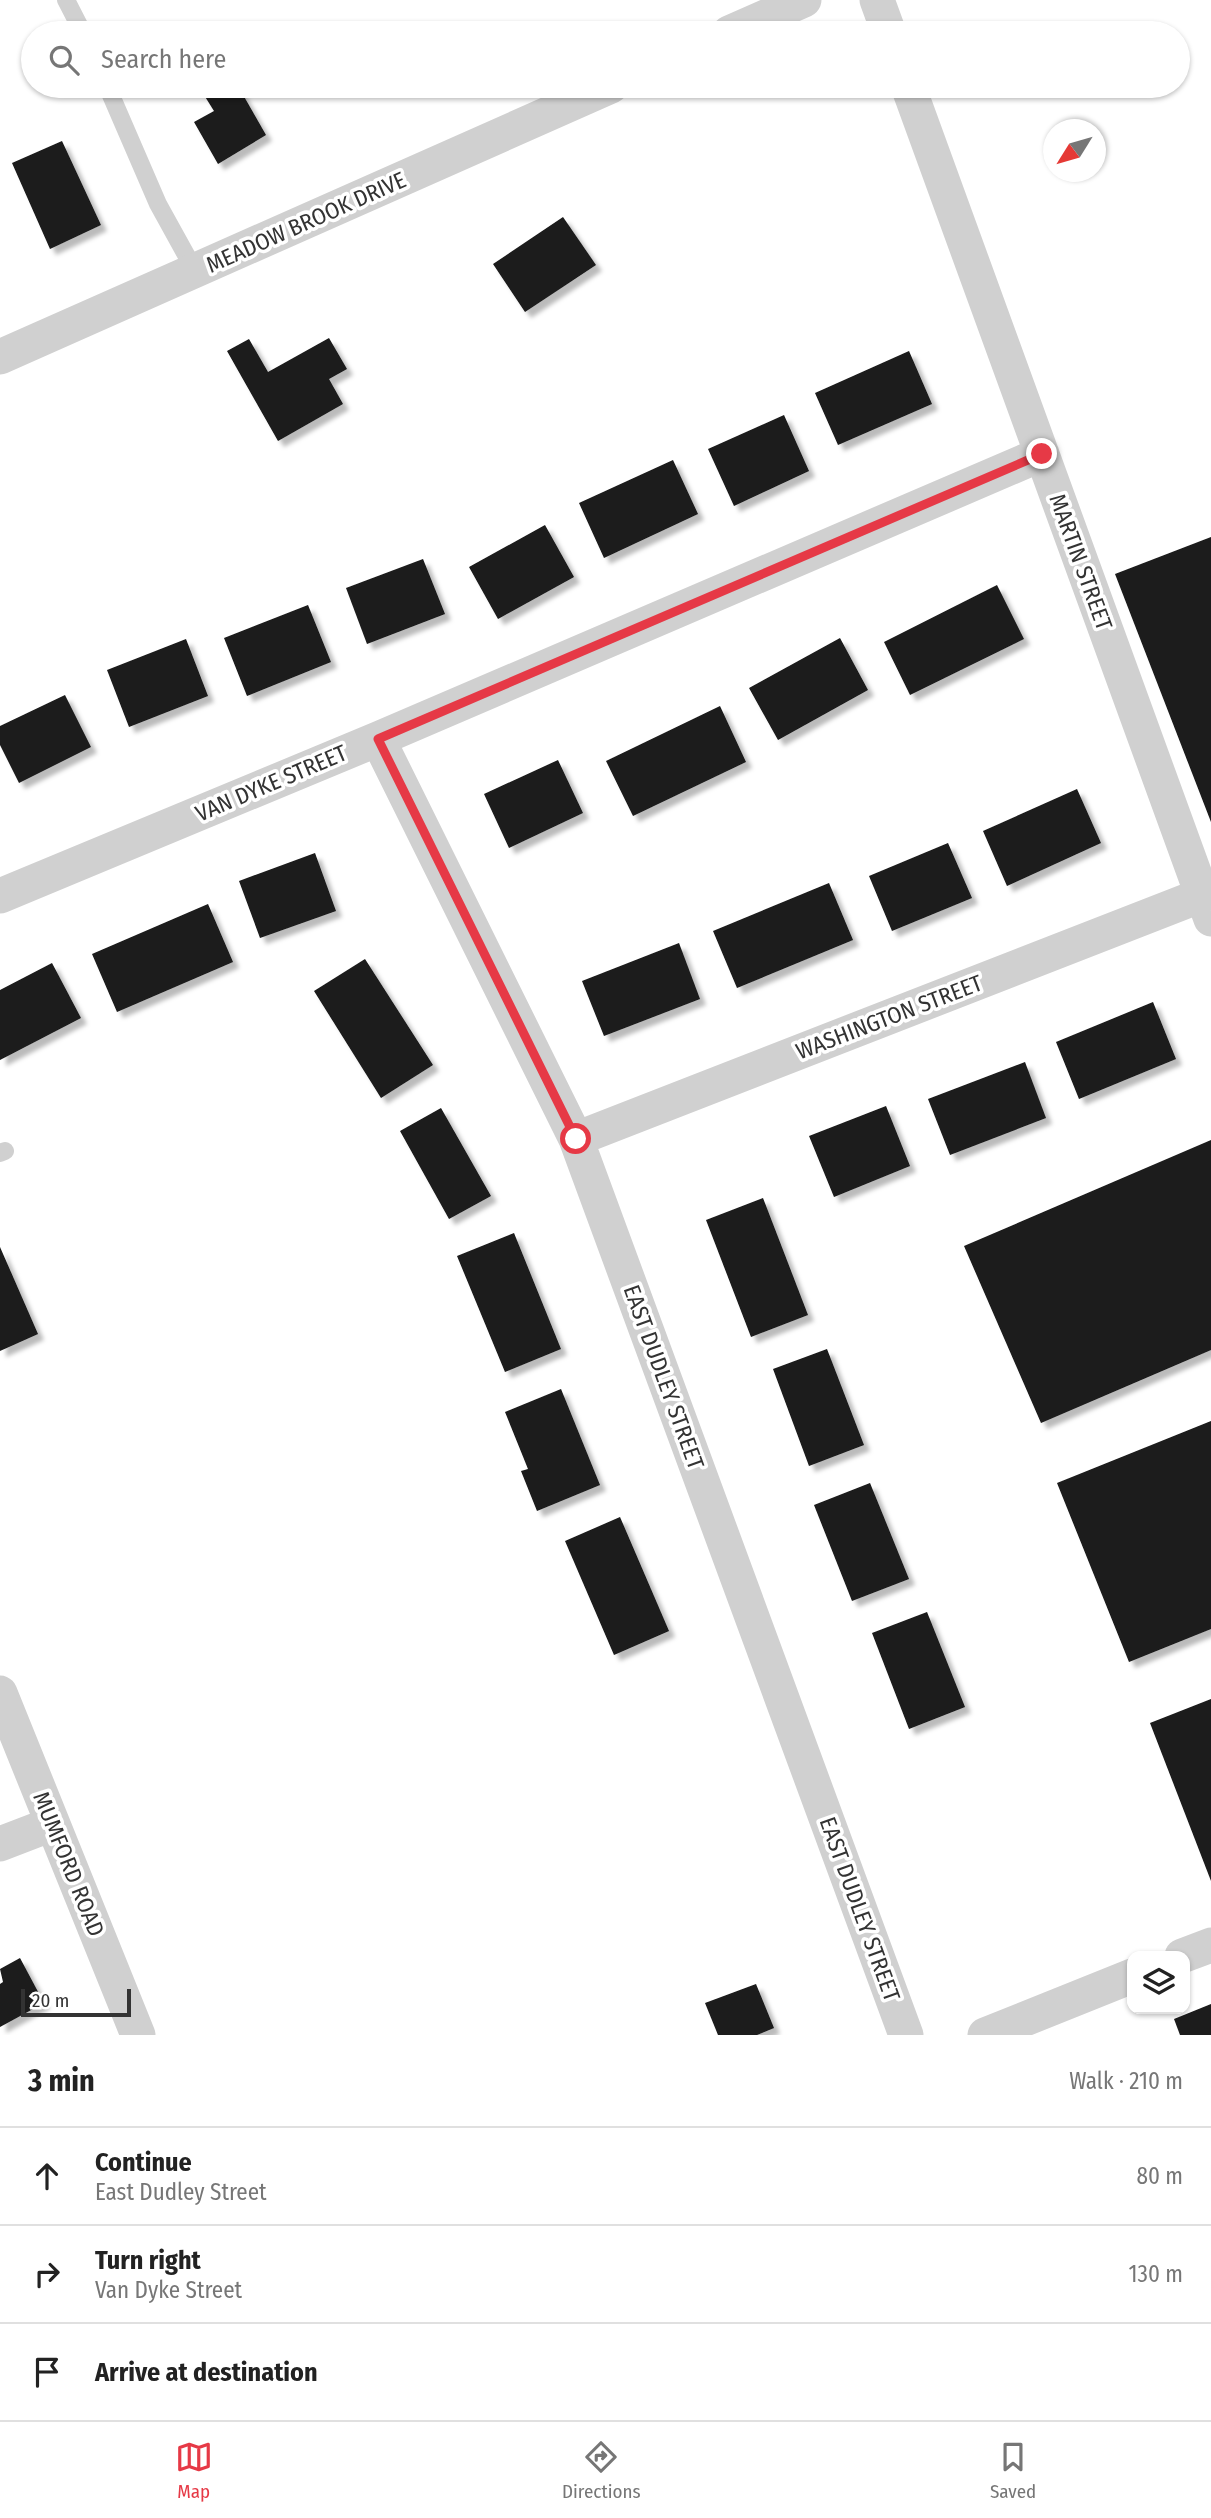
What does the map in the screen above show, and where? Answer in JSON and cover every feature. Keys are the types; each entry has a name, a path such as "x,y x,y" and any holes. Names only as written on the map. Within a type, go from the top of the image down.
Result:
{"street":[{"path":"756,21 804,0"},
{"path":"877,0 885,21"},
{"name":"MEADOW BROOK DRIVE","path":"0,358 584,98"},
{"name":"MARTIN STREET","path":"912,98 1207,907"},
{"name":"VAN DYKE STREET","path":"0,896 378,739 1042,454"},
{"name":"EAST DUDLEY STREET","path":"378,739 576,1139 906,2035"},
{"name":"WASHINGTON STREET","path":"576,1139 1207,907"},
{"name":"MUMFORD ROAD","path":"0,1693 138,2035"},
{"path":"0,1844 52,1824"},
{"path":"1190,1953 1211,1945"},
{"path":"985,2035 1127,1978"}],"lane":[{"path":"66,0 77,21"},
{"path":"112,98 158,204 195,271"}],"building":[{"path":"206,98 245,98 266,135 218,164 194,122 214,111"},
{"path":"62,141 101,225 50,249 12,163"},
{"path":"563,217 596,265 525,312 493,264"},
{"path":"329,338 347,369 329,379 343,404 278,441 227,351 249,339 268,372"},
{"path":"909,351 932,404 838,445 815,393"},
{"path":"784,415 809,471 734,506 708,449"},
{"path":"673,460 698,514 604,558 579,503"},
{"path":"545,525 574,577 498,619 469,567"},
{"path":"1211,537 1211,822 1115,574"},
{"path":"423,559 445,614 367,644 346,588"},
{"path":"997,585 1024,639 910,695 884,642"},
{"path":"308,605 331,662 247,696 224,638"},
{"path":"840,638 868,690 778,740 749,688"},
{"path":"186,639 208,696 129,727 107,670"},
{"path":"65,695 91,747 19,783 0,745 0,726"},
{"path":"720,706 746,762 633,816 606,761"},
{"path":"558,760 583,813 509,848 484,794"},
{"path":"1077,789 1101,843 1007,886 983,831"},
{"path":"948,843 972,898 892,931 869,876"},
{"path":"315,853 336,911 260,938 239,881"},
{"path":"829,883 853,940 737,988 713,931"},
{"path":"208,904 233,962 117,1012 92,954"},
{"path":"679,943 700,999 604,1036 582,981"},
{"path":"365,959 433,1065 381,1098 314,991"},
{"path":"52,963 81,1018 0,1060 0,990"},
{"path":"1153,1002 1176,1059 1079,1099 1056,1042"},
{"path":"1025,1062 1046,1118 950,1155 928,1099"},
{"path":"886,1106 910,1166 834,1197 809,1136"},
{"path":"441,1108 491,1196 449,1219 400,1131"},
{"path":"1211,1140 1211,1350 1041,1423 964,1246"},
{"path":"763,1198 808,1315 751,1337 706,1220"},
{"path":"514,1233 561,1349 505,1372 457,1256"},
{"path":"0,1247 38,1334 0,1351"},
{"path":"827,1349 864,1445 809,1466 773,1369"},
{"path":"561,1389 600,1485 537,1511 521,1471 528,1469 505,1412"},
{"path":"1211,1421 1211,1629 1129,1662 1057,1483"},
{"path":"870,1483 909,1579 852,1601 814,1505"},
{"path":"620,1517 669,1631 614,1655 565,1541"},
{"path":"927,1612 965,1707 909,1729 872,1633"},
{"path":"1211,1699 1211,1881 1150,1723"},
{"path":"20,1958 44,2003 0,2027 0,1984 3,1982 0,1969"},
{"path":"756,1984 774,2028 757,2035 718,2035 705,2003"},
{"path":"1211,2004 1211,2035 1180,2035 1174,2019"}],"route":[{"path":"576,1139 378,739 1042,454"}]}
